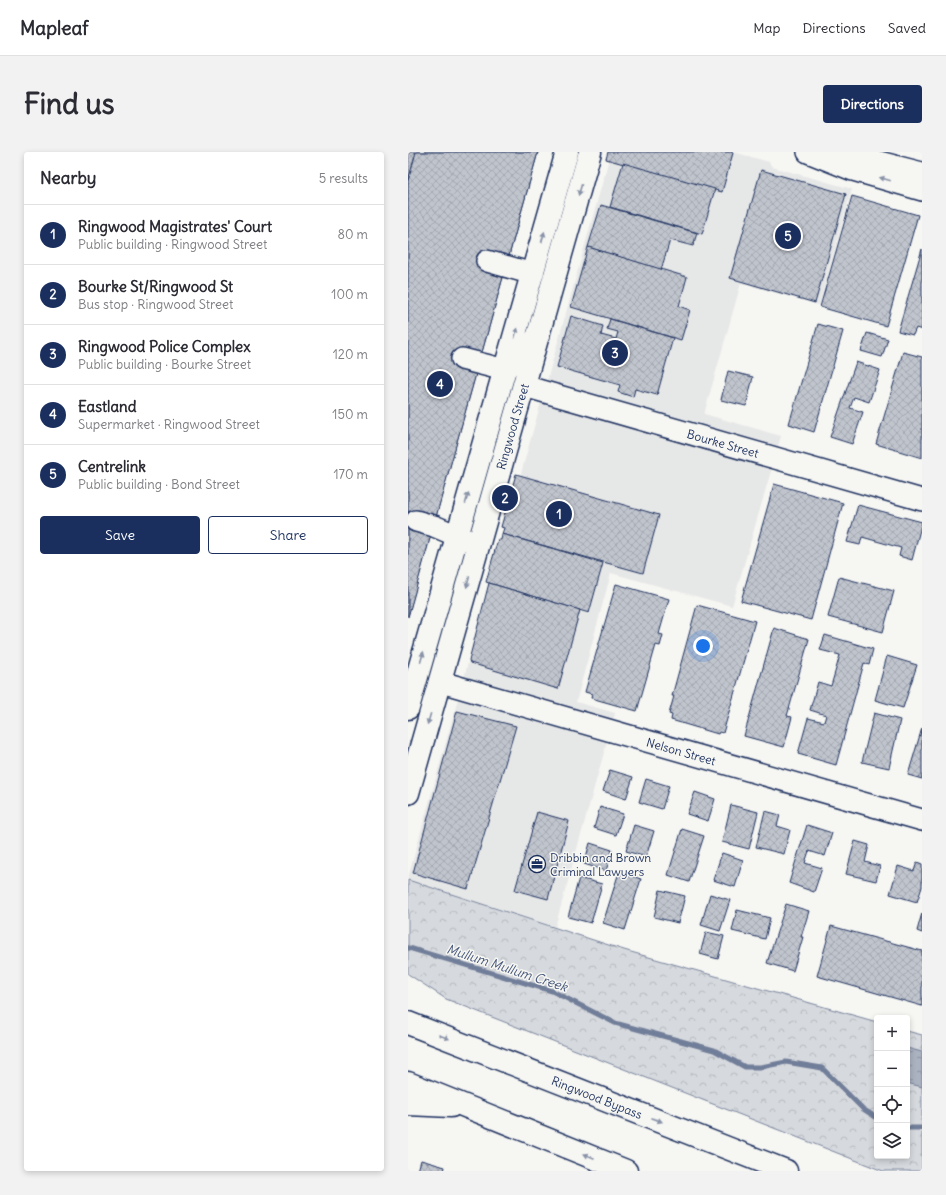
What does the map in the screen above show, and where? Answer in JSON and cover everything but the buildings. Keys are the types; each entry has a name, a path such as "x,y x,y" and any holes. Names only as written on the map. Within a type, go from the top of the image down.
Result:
{"main road":[{"name":"Ringwood Street","path":"408,708 456,535 533,274 566,152"},
{"name":"Ringwood Street","path":"408,793 441,682 478,544 539,335 590,152"},
{"name":"Ringwood Bypass","path":"408,1023 786,1171"},
{"path":"408,1083 626,1171"},
{"path":"408,1104 466,1106"}],"street":[{"path":"808,152 853,170 922,190"},
{"path":"840,152 922,173"},
{"path":"487,261 533,274"},
{"path":"462,359 505,370 539,335"},
{"name":"Bourke Street","path":"524,386 922,500"},
{"path":"416,521 434,526 478,544"},
{"name":"Nelson Street","path":"441,682 922,820"}],"shaded area":[{"path":"611,152 733,152 769,162 772,167 852,189 819,305 741,283 704,414 781,436 732,606 611,573 576,702 615,713 555,927 408,880 408,878"}],"green space":[{"path":"408,880 624,950 874,1021 874,1159 910,1159 910,1032 922,1035 922,1171 883,1171 446,999 408,974"}],"water":[{"path":"910,1049 922,1052 922,1087 910,1084"}],"waterway":[{"name":"Mullum Mullum Creek","path":"409,948 552,991 615,1023 714,1050 745,1067 761,1067 786,1062 822,1068 863,1109 874,1116"},
{"name":"Mullum Mullum Creek","path":"910,1128 922,1128"}],"place":[{"name":"Centrelink","path":"788,236"},
{"name":"Ringwood Police Complex","path":"615,353"},
{"name":"Eastland","path":"440,384"},
{"name":"Bourke St/Ringwood St","path":"505,498"},
{"name":"Ringwood Magistrates' Court","path":"559,514"},
{"name":"Dribbin and Brown Criminal Lawyers","path":"537,864"}]}
